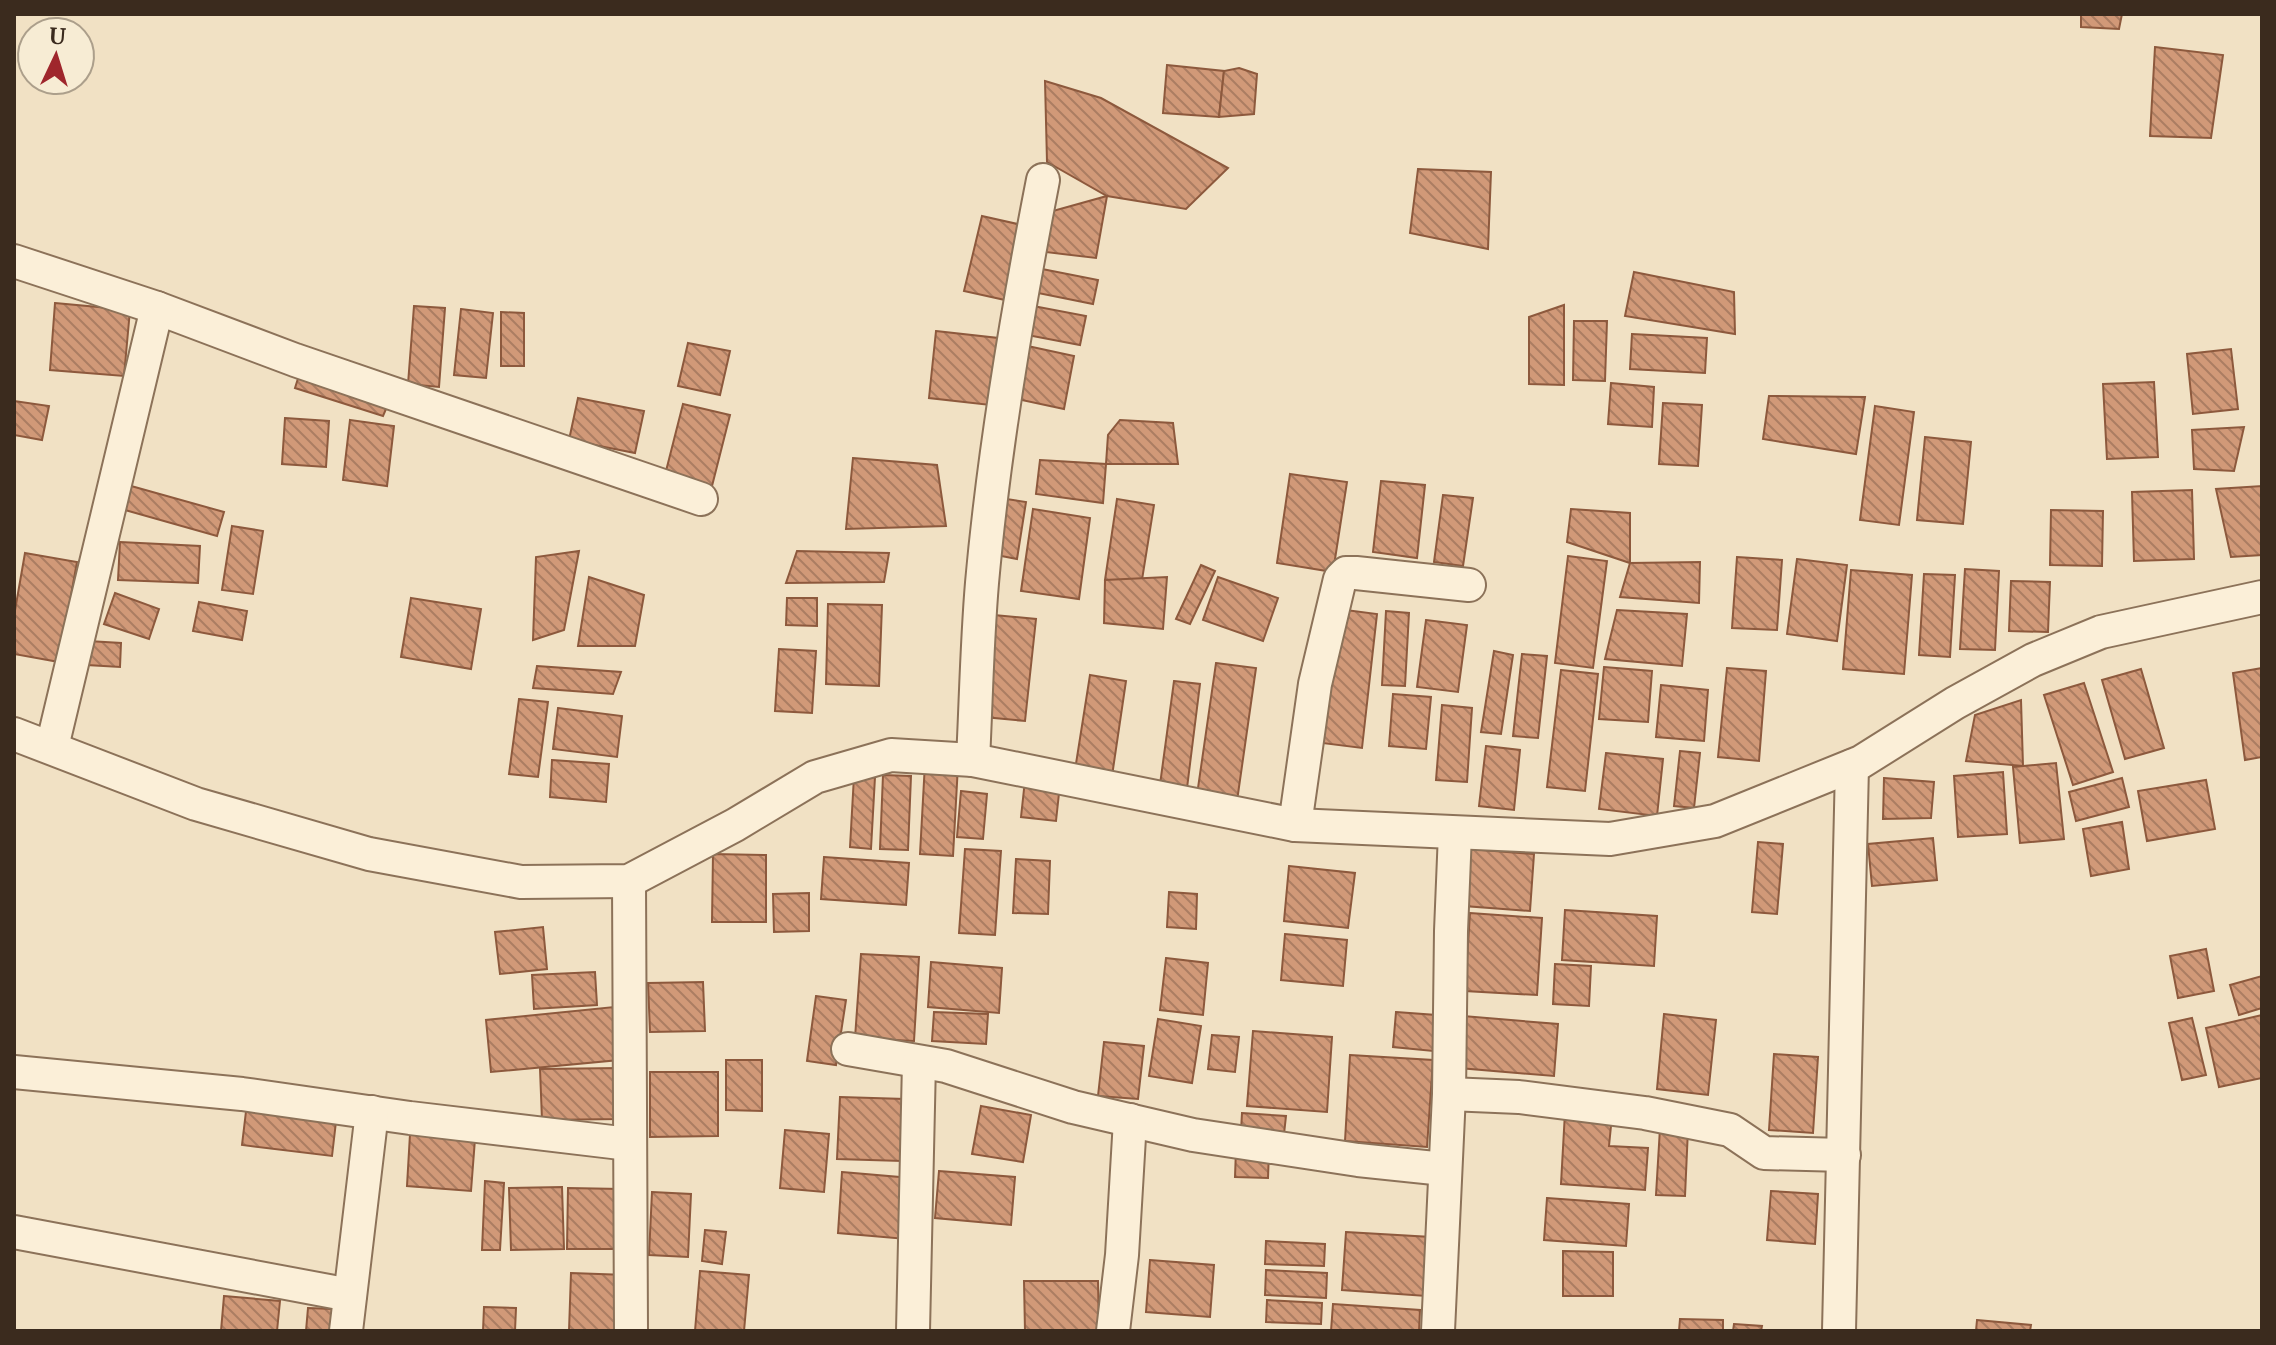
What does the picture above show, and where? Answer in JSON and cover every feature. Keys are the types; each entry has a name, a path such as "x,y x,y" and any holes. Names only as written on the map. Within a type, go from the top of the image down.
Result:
{"street":[{"path":"973,760 982,584 998,443 1020,300 1043,180"},
{"path":"14,261 157,308 295,360 701,499"},
{"path":"52,747 157,308"},
{"path":"1295,825 1315,684 1340,579 1346,573 1356,573 1469,585"},
{"path":"14,734 196,804 369,854 521,882 629,881 735,825 815,777 891,755 973,760 1295,825 1610,839 1715,821 1852,766 2033,660 2101,632 2262,597"},
{"path":"1839,1331 1852,766"},
{"path":"1438,1331 1449,1094 1455,833"},
{"path":"629,881 631,1331"},
{"path":"848,1049 970,1073 1073,1107 1193,1135 1277,1149 1444,1169"},
{"path":"913,1331 919,1062"},
{"path":"14,1072 242,1094 629,1144"},
{"path":"1449,1094 1519,1097 1645,1113 1730,1130 1764,1153 1844,1155"},
{"path":"346,1331 372,1112"},
{"path":"1113,1331 1122,1255 1130,1120"},
{"path":"14,1232 350,1295"}],"building":[{"path":"2081,14 2122,14 2119,29 2081,27"},
{"path":"2155,47 2223,55 2211,138 2150,136"},
{"path":"1167,65 1224,71 1219,117 1163,113"},
{"path":"1239,68 1257,74 1254,114 1219,117 1224,71"},
{"path":"1045,81 1101,98 1228,168 1186,209 1107,196 1047,162"},
{"path":"1418,169 1491,172 1488,249 1410,233"},
{"path":"1107,196 1096,258 1037,251 1042,214"},
{"path":"982,216 1022,225 1005,300 964,291"},
{"path":"1037,268 1098,280 1093,304 1033,292"},
{"path":"1634,272 1734,292 1735,334 1625,316"},
{"path":"55,303 130,310 124,376 50,370"},
{"path":"1028,305 1086,316 1080,345 1022,334"},
{"path":"1564,305 1564,385 1529,384 1529,317"},
{"path":"414,306 445,308 439,387 408,384"},
{"path":"461,309 493,313 486,378 454,375"},
{"path":"501,312 524,313 524,366 501,366"},
{"path":"1574,321 1607,321 1605,381 1573,380"},
{"path":"936,331 1007,339 999,406 929,398"},
{"path":"1632,334 1707,338 1705,373 1630,369"},
{"path":"688,343 730,351 720,395 678,386"},
{"path":"1023,345 1074,356 1064,409 1012,398"},
{"path":"2231,349 2238,409 2193,414 2187,354"},
{"path":"300,372 389,402 383,416 295,388"},
{"path":"2154,382 2158,457 2107,459 2103,384"},
{"path":"1611,383 1654,387 1652,427 1608,424"},
{"path":"1769,396 1865,397 1856,454 1763,439"},
{"path":"578,398 644,411 635,453 569,440"},
{"path":"14,401 49,406 42,440 14,435"},
{"path":"1663,403 1702,405 1698,466 1659,464"},
{"path":"683,404 730,415 712,486 665,475"},
{"path":"1875,406 1914,412 1899,525 1860,520"},
{"path":"285,418 329,421 326,467 282,464"},
{"path":"350,420 394,426 387,486 343,480"},
{"path":"1120,420 1173,423 1178,464 1106,464 1108,435"},
{"path":"2244,427 2234,471 2194,469 2192,430"},
{"path":"1925,437 1971,442 1963,524 1917,520"},
{"path":"853,458 937,465 946,526 846,529"},
{"path":"1040,460 1106,464 1103,503 1036,494"},
{"path":"1290,474 1347,482 1333,572 1277,563"},
{"path":"1381,481 1425,485 1417,558 1373,552"},
{"path":"124,484 224,512 217,536 118,508"},
{"path":"2262,486 2262,555 2231,557 2216,489"},
{"path":"2192,490 2194,559 2134,561 2132,492"},
{"path":"1443,495 1473,498 1463,566 1434,562"},
{"path":"1000,498 1026,502 1017,559 991,554"},
{"path":"1117,499 1154,505 1141,586 1105,580"},
{"path":"1033,509 1090,518 1079,599 1021,591"},
{"path":"1571,509 1630,513 1630,563 1567,542"},
{"path":"2051,510 2103,511 2102,566 2050,565"},
{"path":"232,526 263,531 253,594 222,590"},
{"path":"120,542 200,546 198,583 118,580"},
{"path":"579,551 564,630 533,640 536,557"},
{"path":"797,551 889,553 884,582 786,583"},
{"path":"25,553 77,562 59,662 14,654 14,616"},
{"path":"1568,556 1607,561 1593,668 1555,663"},
{"path":"1737,557 1782,560 1777,630 1732,628"},
{"path":"1797,559 1847,565 1837,641 1787,634"},
{"path":"1700,562 1699,603 1620,597 1630,563"},
{"path":"1201,565 1215,571 1190,624 1176,619"},
{"path":"1965,569 1999,571 1995,650 1960,649"},
{"path":"1851,570 1912,575 1904,674 1843,669"},
{"path":"1924,574 1955,575 1950,657 1919,655"},
{"path":"589,577 644,595 635,646 578,646"},
{"path":"1167,577 1163,629 1104,623 1105,580"},
{"path":"1218,577 1278,598 1263,641 1203,620"},
{"path":"2011,581 2050,582 2048,632 2009,631"},
{"path":"115,593 159,609 149,639 104,624"},
{"path":"411,598 481,609 471,669 401,657"},
{"path":"787,598 817,598 817,626 786,625"},
{"path":"199,602 247,611 242,640 193,631"},
{"path":"828,604 882,605 879,686 826,684"},
{"path":"1338,609 1377,614 1362,748 1322,743"},
{"path":"1617,610 1687,614 1682,666 1605,659"},
{"path":"1386,611 1409,613 1405,686 1382,685"},
{"path":"994,615 1036,619 1025,721 984,717"},
{"path":"1426,620 1467,625 1458,692 1417,687"},
{"path":"88,641 121,643 120,667 87,665"},
{"path":"779,649 816,651 812,713 775,711"},
{"path":"1494,651 1513,655 1501,734 1481,732"},
{"path":"1522,654 1547,656 1538,738 1513,736"},
{"path":"1216,663 1256,668 1237,801 1197,795"},
{"path":"537,666 621,672 613,694 533,688"},
{"path":"1604,667 1652,671 1648,722 1599,719"},
{"path":"1727,668 1766,671 1759,761 1718,757"},
{"path":"2262,668 2262,757 2245,760 2233,673"},
{"path":"2141,669 2164,748 2125,759 2102,680"},
{"path":"1561,670 1598,674 1585,791 1547,787"},
{"path":"1090,675 1126,681 1112,776 1075,770"},
{"path":"1174,681 1200,684 1186,796 1159,792"},
{"path":"2084,683 2113,772 2073,785 2044,695"},
{"path":"1661,685 1708,690 1704,741 1656,737"},
{"path":"1393,694 1431,697 1426,749 1389,746"},
{"path":"519,699 548,702 538,777 509,774"},
{"path":"2021,700 2023,766 1966,761 1975,715"},
{"path":"1442,705 1472,708 1467,782 1436,780"},
{"path":"558,708 622,716 617,757 553,749"},
{"path":"1486,746 1520,750 1514,810 1479,806"},
{"path":"1680,751 1700,753 1694,808 1674,806"},
{"path":"1606,753 1663,759 1657,816 1599,809"},
{"path":"552,760 609,764 606,802 550,797"},
{"path":"925,763 958,765 953,856 920,854"},
{"path":"2056,763 2064,839 2020,843 2013,767"},
{"path":"2003,772 2007,834 1958,837 1954,776"},
{"path":"883,775 911,776 908,850 880,849"},
{"path":"854,776 875,777 871,849 850,847"},
{"path":"1884,778 1934,782 1931,818 1883,819"},
{"path":"2122,778 2129,807 2076,821 2069,792"},
{"path":"1025,780 1060,784 1056,821 1021,817"},
{"path":"2206,780 2215,829 2147,841 2138,791"},
{"path":"961,791 987,794 983,839 957,837"},
{"path":"2122,822 2129,869 2091,876 2083,829"},
{"path":"1933,838 1937,880 1872,886 1868,844"},
{"path":"1758,842 1783,844 1777,914 1752,912"},
{"path":"965,849 1001,851 995,935 959,933"},
{"path":"1469,849 1534,854 1530,911 1464,906"},
{"path":"713,854 766,855 766,922 712,922"},
{"path":"824,857 909,863 906,905 821,899"},
{"path":"1016,859 1050,861 1048,914 1013,913"},
{"path":"1289,866 1355,873 1348,928 1284,921"},
{"path":"1169,892 1197,894 1196,929 1167,927"},
{"path":"809,893 809,931 774,932 773,894"},
{"path":"1565,910 1657,916 1654,966 1562,960"},
{"path":"1470,913 1542,918 1537,995 1465,991"},
{"path":"543,927 547,969 500,974 495,932"},
{"path":"1285,934 1347,940 1343,986 1281,980"},
{"path":"2206,949 2214,991 2178,998 2170,956"},
{"path":"861,954 919,957 914,1041 855,1038"},
{"path":"1166,958 1208,963 1203,1015 1160,1010"},
{"path":"931,962 1002,968 999,1013 928,1007"},
{"path":"1555,964 1591,966 1589,1006 1553,1004"},
{"path":"595,972 597,1005 534,1009 532,975"},
{"path":"2262,976 2262,1008 2239,1015 2230,985"},
{"path":"703,982 705,1031 650,1032 648,983"},
{"path":"816,996 846,1000 836,1065 807,1061"},
{"path":"614,1007 619,1060 491,1072 486,1020"},
{"path":"934,1012 988,1014 986,1044 932,1041"},
{"path":"1396,1012 1436,1015 1433,1051 1393,1047"},
{"path":"1664,1014 1716,1020 1708,1095 1657,1089"},
{"path":"2262,1015 2262,1078 2219,1087 2206,1028"},
{"path":"1463,1016 1558,1024 1554,1076 1459,1068"},
{"path":"2192,1018 2206,1075 2182,1080 2169,1023"},
{"path":"1158,1019 1201,1026 1192,1083 1149,1076"},
{"path":"1253,1031 1332,1037 1327,1112 1247,1106"},
{"path":"1212,1035 1239,1037 1235,1072 1208,1069"},
{"path":"1104,1042 1144,1046 1138,1099 1098,1096"},
{"path":"1774,1054 1818,1057 1813,1133 1769,1130"},
{"path":"1350,1055 1433,1060 1427,1147 1345,1141"},
{"path":"726,1060 762,1060 762,1111 726,1110"},
{"path":"619,1068 620,1119 542,1120 540,1069"},
{"path":"650,1072 718,1072 718,1136 650,1137"},
{"path":"840,1097 905,1099 902,1161 837,1159"},
{"path":"247,1103 337,1113 332,1156 242,1145"},
{"path":"981,1106 1031,1115 1023,1162 972,1154"},
{"path":"1565,1112 1612,1116 1609,1146 1648,1148 1645,1190 1561,1184"},
{"path":"1242,1113 1286,1116 1284,1134 1241,1131"},
{"path":"1660,1128 1688,1129 1685,1196 1656,1195"},
{"path":"785,1130 829,1134 824,1192 780,1188"},
{"path":"410,1134 475,1139 471,1191 407,1186"},
{"path":"1236,1149 1269,1151 1268,1178 1235,1177"},
{"path":"939,1171 1015,1177 1011,1225 935,1218"},
{"path":"842,1172 911,1178 906,1239 838,1233"},
{"path":"485,1181 504,1183 500,1250 482,1250"},
{"path":"562,1187 564,1249 511,1250 509,1188"},
{"path":"568,1188 621,1189 620,1249 567,1249"},
{"path":"1771,1191 1818,1194 1815,1244 1767,1240"},
{"path":"652,1192 691,1194 688,1257 649,1255"},
{"path":"1547,1198 1629,1204 1626,1246 1544,1240"},
{"path":"705,1230 726,1232 722,1264 702,1261"},
{"path":"1346,1232 1431,1237 1426,1296 1342,1290"},
{"path":"1266,1241 1325,1244 1324,1266 1265,1264"},
{"path":"1563,1251 1613,1252 1613,1296 1563,1296"},
{"path":"1150,1260 1214,1265 1210,1317 1146,1312"},
{"path":"1266,1270 1327,1273 1326,1298 1265,1295"},
{"path":"700,1271 749,1275 744,1331 695,1331"},
{"path":"571,1273 626,1275 624,1331 569,1331"},
{"path":"1024,1281 1098,1281 1099,1331 1025,1331"},
{"path":"224,1296 280,1301 277,1331 221,1331"},
{"path":"1267,1300 1322,1303 1321,1324 1266,1322"},
{"path":"1333,1304 1420,1310 1419,1331 1331,1331"},
{"path":"484,1307 516,1308 515,1331 483,1331"},
{"path":"308,1308 333,1309 332,1331 306,1331"},
{"path":"1680,1319 1723,1320 1723,1331 1679,1331"},
{"path":"1977,1320 2031,1325 2030,1331 1976,1331"},
{"path":"1734,1324 1762,1326 1761,1331 1733,1331"}]}
